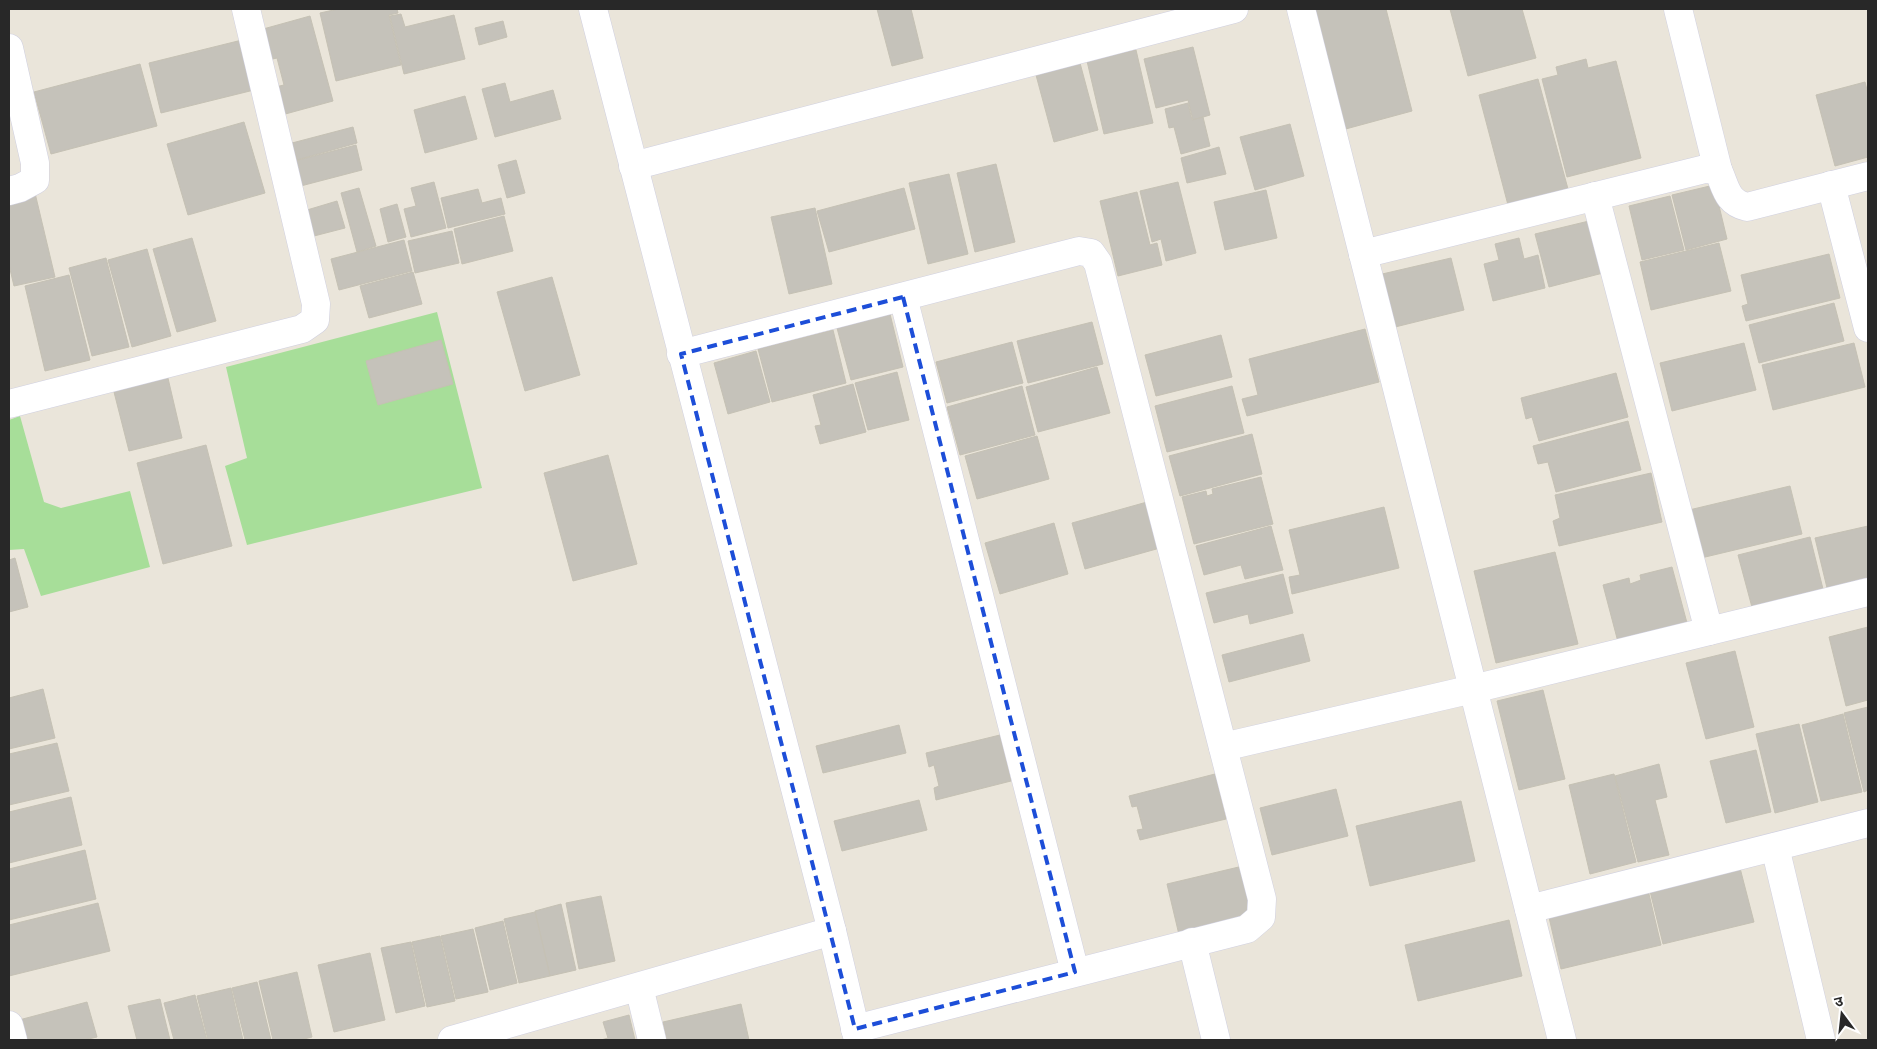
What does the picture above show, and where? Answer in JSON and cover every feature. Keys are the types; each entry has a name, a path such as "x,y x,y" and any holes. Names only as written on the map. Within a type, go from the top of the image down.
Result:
{"street":[{"path":"9,404 302,329 315,320 316,304 246,9"},
{"path":"593,9 681,354 832,931 856,1035 1075,972 1247,929 1262,917 1262,899 1224,747 1098,263 1091,253 1079,251 681,354"},
{"path":"633,166 1161,18 1234,9"},
{"path":"1301,9 1562,1040"},
{"path":"1678,9 1718,170 1728,196 1736,204 1747,207 1868,176"},
{"path":"9,48 35,163 35,180 20,188 9,191"},
{"path":"1363,254 1705,169 1718,170"},
{"path":"1831,185 1868,328"},
{"path":"1595,196 1709,631"},
{"path":"903,297 1075,972"},
{"path":"1224,747 1473,689 1868,592"},
{"path":"1529,909 1868,823"},
{"path":"1775,847 1821,1040"},
{"path":"452,1040 832,931"},
{"path":"1192,942 1216,1040"},
{"path":"639,986 652,1040"},
{"path":"9,1025 13,1040"}],"highlighted area":[{"path":"903,297 1075,972 855,1029 681,354"}],"green space":[{"path":"437,312 482,488 247,545 225,466 247,458 226,367"},
{"path":"20,416 44,502 61,508 130,491 150,567 41,596 24,549 9,550 9,420"}],"building":[{"path":"338,9 397,9 398,13 389,15 401,65 336,81 320,13"},
{"path":"877,9 911,9 923,58 892,66"},
{"path":"1311,9 1386,9 1412,111 1342,130"},
{"path":"1450,9 1522,9 1536,58 1468,76"},
{"path":"401,14 405,27 454,15 465,59 404,74 390,16"},
{"path":"310,16 333,101 278,116 271,88 284,85 277,58 264,61 256,31"},
{"path":"503,21 507,37 479,45 475,28"},
{"path":"242,40 254,90 161,113 149,63"},
{"path":"1193,47 1210,115 1193,120 1188,100 1156,108 1144,59"},
{"path":"1136,50 1153,123 1104,134 1087,61"},
{"path":"1586,59 1588,68 1616,61 1641,158 1567,177 1542,79 1558,75 1556,67"},
{"path":"1080,63 1098,130 1054,142 1036,75"},
{"path":"140,64 157,126 51,154 34,92"},
{"path":"1538,79 1568,189 1508,205 1479,95"},
{"path":"1865,82 1868,94 1868,157 1835,166 1816,95"},
{"path":"505,83 510,102 553,90 561,119 495,137 482,89"},
{"path":"465,96 477,139 425,153 414,110"},
{"path":"1188,103 1192,120 1203,117 1210,146 1181,154 1174,127 1169,128 1165,109"},
{"path":"244,122 265,193 188,215 167,144"},
{"path":"1290,124 1304,176 1255,190 1240,137"},
{"path":"353,127 357,143 297,160 292,143"},
{"path":"356,145 362,170 293,188 287,163"},
{"path":"1219,147 1226,174 1187,183 1181,158"},
{"path":"516,160 525,193 507,198 498,165"},
{"path":"996,164 1015,242 975,252 957,173"},
{"path":"949,174 968,254 928,264 909,183"},
{"path":"434,182 446,228 411,237 404,209 416,206 411,188"},
{"path":"1178,182 1196,253 1166,261 1161,239 1152,242 1140,191"},
{"path":"1714,185 1727,239 1686,250 1672,195"},
{"path":"359,188 376,246 357,252 341,193"},
{"path":"904,188 915,229 829,252 817,211"},
{"path":"478,189 482,203 501,198 505,214 448,228 441,198"},
{"path":"1266,190 1277,238 1225,250 1214,202"},
{"path":"1137,192 1150,245 1157,243 1162,265 1118,276 1100,201"},
{"path":"35,193 55,277 14,286 9,265 9,200"},
{"path":"1670,196 1684,250 1642,260 1629,206"},
{"path":"337,201 345,228 314,236 307,210"},
{"path":"397,204 406,237 388,242 380,209"},
{"path":"815,208 832,284 789,294 771,217"},
{"path":"504,216 513,251 462,264 454,229"},
{"path":"1589,221 1603,273 1549,287 1535,234"},
{"path":"452,231 459,263 415,273 408,241"},
{"path":"192,238 216,321 177,332 153,249"},
{"path":"1519,238 1524,259 1538,255 1545,288 1493,301 1484,264 1499,260 1495,244"},
{"path":"404,240 412,271 339,290 331,259"},
{"path":"1719,243 1731,291 1651,310 1640,262"},
{"path":"147,249 171,336 132,347 108,260"},
{"path":"1829,254 1840,298 1746,321 1742,306 1748,304 1741,275"},
{"path":"106,258 129,347 92,356 69,268"},
{"path":"1451,258 1464,310 1391,328 1378,275"},
{"path":"413,272 422,304 369,318 360,286"},
{"path":"69,275 90,360 45,371 25,286"},
{"path":"552,277 580,375 525,391 497,292"},
{"path":"1834,303 1844,341 1759,363 1749,325"},
{"path":"890,314 903,367 851,380 837,328"},
{"path":"1092,322 1103,364 1028,383 1017,341"},
{"path":"1365,329 1379,382 1247,416 1242,399 1258,395 1249,359"},
{"path":"833,330 846,383 772,402 758,349"},
{"path":"1221,335 1232,377 1156,396 1145,355"},
{"path":"441,340 453,384 378,405 366,361"},
{"path":"1012,342 1023,383 947,403 936,362"},
{"path":"1744,343 1756,390 1672,411 1660,363"},
{"path":"1854,343 1865,387 1773,410 1762,365"},
{"path":"756,351 770,402 728,414 714,363"},
{"path":"1097,367 1110,413 1038,432 1026,387"},
{"path":"897,372 909,420 868,430 855,383"},
{"path":"1616,373 1628,417 1539,441 1532,417 1526,419 1521,398"},
{"path":"167,374 182,438 129,451 113,388"},
{"path":"853,384 866,432 820,444 815,426 821,425 813,395"},
{"path":"1022,386 1035,435 960,455 947,407"},
{"path":"1232,386 1244,433 1167,452 1155,406"},
{"path":"1628,421 1641,470 1556,492 1548,462 1538,464 1533,446"},
{"path":"1252,434 1262,474 1180,496 1169,456"},
{"path":"1037,436 1049,479 977,499 965,456"},
{"path":"206,445 232,546 163,564 137,463"},
{"path":"608,455 637,564 573,581 544,473"},
{"path":"1651,473 1662,522 1559,546 1553,521 1560,518 1555,495"},
{"path":"1261,477 1273,524 1194,544 1182,497 1206,491 1207,496 1213,494 1212,489"},
{"path":"1790,486 1802,534 1701,558 1689,510"},
{"path":"1147,502 1160,548 1085,569 1072,523"},
{"path":"1384,507 1399,568 1292,594 1289,577 1300,575 1289,530"},
{"path":"1054,523 1068,574 1000,594 985,543"},
{"path":"1271,526 1283,570 1245,579 1241,565 1204,575 1196,546"},
{"path":"1868,526 1868,582 1828,592 1815,538"},
{"path":"1810,537 1824,593 1753,611 1738,555"},
{"path":"1555,552 1578,644 1496,663 1474,571"},
{"path":"15,558 28,607 9,612 9,560"},
{"path":"1672,567 1687,623 1618,642 1603,585 1629,578 1630,584 1641,580 1640,575"},
{"path":"1283,574 1293,613 1250,624 1248,614 1214,623 1206,593"},
{"path":"1868,627 1868,700 1846,706 1829,637"},
{"path":"1303,634 1310,661 1229,682 1222,655"},
{"path":"1735,651 1754,727 1706,739 1686,663"},
{"path":"43,689 55,738 9,749 9,698"},
{"path":"1543,690 1565,779 1519,790 1497,701"},
{"path":"1868,707 1868,790 1864,792 1844,713"},
{"path":"1843,714 1862,792 1821,801 1802,725"},
{"path":"1799,724 1818,802 1775,813 1756,734"},
{"path":"899,725 906,753 823,773 816,746"},
{"path":"1000,735 1011,781 936,800 934,788 939,786 934,765 929,767 926,753"},
{"path":"57,743 69,791 9,805 9,754"},
{"path":"1756,750 1771,812 1726,823 1710,761"},
{"path":"1659,764 1667,797 1655,800 1669,855 1638,862 1615,776"},
{"path":"1215,774 1226,819 1140,840 1137,830 1143,829 1137,806 1132,807 1129,796"},
{"path":"1614,774 1636,862 1590,874 1569,785"},
{"path":"1336,789 1348,836 1272,855 1260,808"},
{"path":"71,797 82,845 9,863 9,812"},
{"path":"919,800 927,830 842,851 834,821"},
{"path":"1461,801 1475,861 1370,886 1356,826"},
{"path":"85,850 96,899 9,920 9,869"},
{"path":"1243,866 1256,921 1180,939 1167,884"},
{"path":"1740,868 1754,922 1663,944 1650,891"},
{"path":"1648,890 1661,945 1561,969 1548,913"},
{"path":"601,896 615,961 579,969 566,903"},
{"path":"98,903 110,951 9,976 9,925"},
{"path":"561,904 576,970 550,976 535,911"},
{"path":"535,912 550,976 519,983 504,919"},
{"path":"1509,920 1522,976 1418,1001 1405,945"},
{"path":"503,921 517,983 490,990 475,928"},
{"path":"473,929 488,992 456,999 441,936"},
{"path":"440,936 455,1001 427,1007 412,942"},
{"path":"411,942 425,1006 396,1013 381,948"},
{"path":"370,953 385,1020 334,1032 318,965"},
{"path":"297,972 312,1037 300,1040 273,1040 259,981"},
{"path":"257,982 271,1040 245,1040 232,988"},
{"path":"231,988 243,1040 208,1040 197,996"},
{"path":"195,995 207,1040 174,1040 164,1003"},
{"path":"160,999 170,1040 137,1040 128,1006"},
{"path":"87,1002 97,1037 84,1040 24,1040 19,1020"},
{"path":"741,1004 749,1040 667,1040 663,1022"},
{"path":"629,1015 635,1040 601,1040 608,1038 603,1022"}]}
